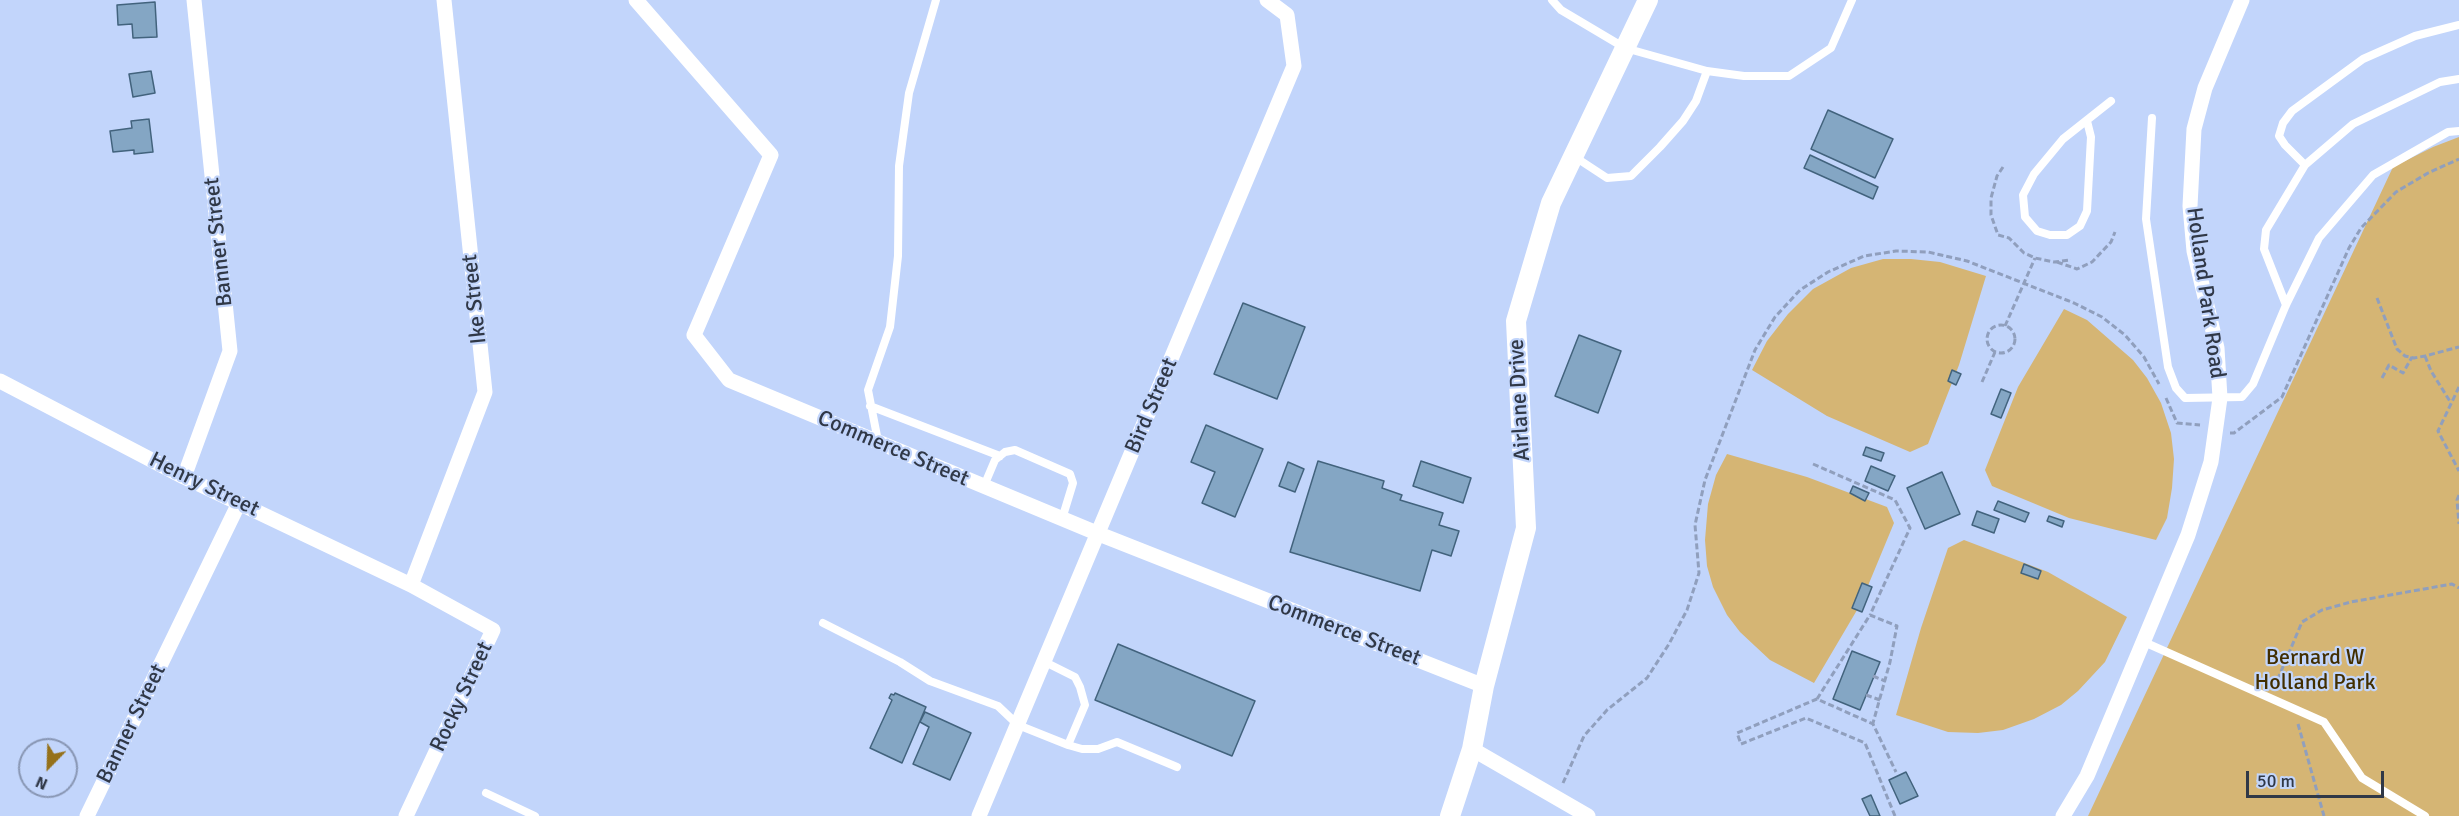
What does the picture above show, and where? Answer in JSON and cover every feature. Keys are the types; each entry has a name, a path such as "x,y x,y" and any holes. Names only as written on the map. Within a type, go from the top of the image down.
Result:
{"street":[{"name":"Banner Street","path":"184,477 230,351 194,0"},
{"name":"Ike Street","path":"411,585 485,392 444,0"},
{"name":"Commerce Street","path":"636,0 771,155 694,335 729,380 1099,534 1484,686"},
{"name":"Bird Street","path":"979,816 1294,66 1287,15 1267,0"},
{"name":"Airlane Drive","path":"1450,816 1472,749 1484,686 1526,528 1516,321 1551,204 1648,0"},
{"name":"Holland Park Road","path":"2064,816 2087,776 2144,642 2188,535 2211,462 2220,398 2217,348 2194,251 2190,206 2194,129 2205,88 2242,0"},
{"name":"Henry Street","path":"0,381 184,477 411,585"},
{"name":"Banner Street","path":"87,816 239,503"},
{"name":"Rocky Street","path":"406,816 493,630 411,585"},
{"path":"1472,749 1585,815"}],"lane":[{"path":"878,442 868,390 890,327 898,256 899,166 909,93 936,0"},
{"path":"1552,0 1561,10 1625,48 1707,71 1744,76 1789,76 1832,48 1852,0"},
{"path":"2306,165 2285,146 2279,136 2283,123 2292,111 2363,59 2415,36 2459,25"},
{"path":"1574,156 1607,178 1631,176 1683,121 1696,100 1707,71"},
{"path":"2286,305 2264,249 2266,230 2306,165 2353,124 2440,82 2459,79"},
{"path":"2088,121 2091,137 2087,211 2080,226 2067,235 2050,235 2037,231 2025,218 2023,195 2034,174 2063,139 2111,101"},
{"path":"2152,118 2146,219 2168,367 2176,388 2185,398 2242,397 2253,384 2286,305 2319,238 2373,175 2448,132 2459,130"},
{"path":"870,406 1000,456"},
{"path":"984,487 995,460 1005,452 1015,450 1070,474 1073,483 1062,519"},
{"path":"823,623 892,658 930,681 998,706 1018,725 1082,749 1098,749 1117,742 1177,767"},
{"path":"2144,642 2324,722 2362,778 2426,816"},
{"path":"1045,662 1075,677 1085,705 1068,745"},
{"path":"486,793 535,816"}],"path":[{"path":"2165,394 2177,423 2199,424 2214,430 2234,433 2282,397 2349,248 2361,228 2396,192 2428,172 2459,159"},
{"path":"2003,167 1997,176 1990,198 1994,227 1998,235 2009,238 2024,253 2077,269 2092,262 2111,242 2115,232"},
{"path":"1557,797 1584,736 1607,710 1647,678 1687,610 1698,573 1695,525 1705,480 1755,350 1775,317 1800,290 1828,272 1864,256 1896,251 1928,252 1967,261 2074,303 2102,317 2125,335 2145,357 2160,385"},
{"path":"2006,326 2035,258"},
{"path":"2055,262 2071,260"},
{"path":"2377,298 2397,349 2405,356 2425,356 2459,347"},
{"path":"2006,326 2013,334 2014,343 2010,350 1995,352 1987,343 1988,334 1994,327 2006,326"},
{"path":"1982,382 1995,352"},
{"path":"2425,356 2431,371 2451,403"},
{"path":"2382,378 2389,365 2403,373 2412,357"},
{"path":"2459,387 2438,431 2459,471"},
{"path":"2450,455 2459,460"},
{"path":"1813,464 1895,500 1910,528 1870,615 1817,699 1737,733 1741,744 1806,718 1864,743 1895,816"},
{"path":"2459,495 2457,500 2459,524"},
{"path":"2269,698 2302,622 2322,610 2351,602 2452,584 2459,588"},
{"path":"1870,615 1897,626 1873,724"},
{"path":"1874,676 1885,681"},
{"path":"1866,695 1880,700"},
{"path":"1817,699 1873,724 1896,772"},
{"path":"2294,708 2324,816"}],"green space":[{"name":"Bernard W Holland Park","path":"2459,137 2459,816 2088,816 2393,167"},
{"path":"1883,259 1940,262 1986,276 1959,365 1928,444 1910,452 1827,416 1752,370 1767,341 1788,314 1813,289 1851,268"},
{"path":"2064,309 2087,320 2133,360 2147,378 2161,403 2171,433 2174,459 2167,518 2156,540 2069,518 1992,486 1985,470 2018,387"},
{"path":"1727,454 1807,477 1887,507 1894,523 1860,605 1814,683 1770,660 1740,632 1727,615 1713,587 1707,566 1705,540 1708,504 1716,475"},
{"path":"1964,540 2048,572 2127,617 2105,662 2078,691 2061,705 2034,719 2003,730 1978,733 1948,732 1896,715 1921,628 1948,548"}],"building":[{"path":"155,2 157,37 133,38 132,24 118,25 117,5"},
{"path":"151,71 155,93 133,97 129,74"},
{"path":"1828,110 1893,139 1875,178 1811,149"},
{"path":"149,119 153,152 134,154 134,150 113,152 110,131 132,128 131,121"},
{"path":"1810,155 1878,187 1873,199 1804,168"},
{"path":"1243,303 1305,327 1277,399 1214,374"},
{"path":"1579,335 1621,351 1598,413 1555,396"},
{"path":"1952,370 1961,374 1956,385 1948,381"},
{"path":"2001,389 2011,393 2001,418 1991,414"},
{"path":"1206,425 1263,449 1235,517 1202,503 1215,472 1191,462"},
{"path":"1866,447 1884,453 1881,461 1863,455"},
{"path":"1318,461 1384,481 1382,488 1402,495 1400,500 1443,513 1439,525 1459,531 1451,556 1432,550 1420,591 1290,552"},
{"path":"1421,461 1471,478 1463,503 1413,486"},
{"path":"1288,462 1304,469 1295,492 1279,486"},
{"path":"1871,466 1895,476 1888,491 1865,481"},
{"path":"1942,472 1960,514 1925,529 1907,488"},
{"path":"1853,486 1869,493 1865,501 1850,493"},
{"path":"1998,501 2029,513 2025,522 1994,510"},
{"path":"1977,511 1999,519 1994,533 1972,525"},
{"path":"2049,516 2064,521 2062,527 2047,521"},
{"path":"2024,564 2041,571 2038,579 2021,573"},
{"path":"1862,583 1872,587 1862,612 1852,608"},
{"path":"1118,644 1255,701 1232,756 1095,700"},
{"path":"1852,651 1880,662 1860,710 1833,699"},
{"path":"895,693 926,707 902,763 870,748 892,700 889,698"},
{"path":"925,712 971,733 950,780 913,764 929,727 920,722"},
{"path":"1906,772 1918,796 1900,804 1889,780"},
{"path":"1871,795 1880,816 1870,816 1862,799"}]}
